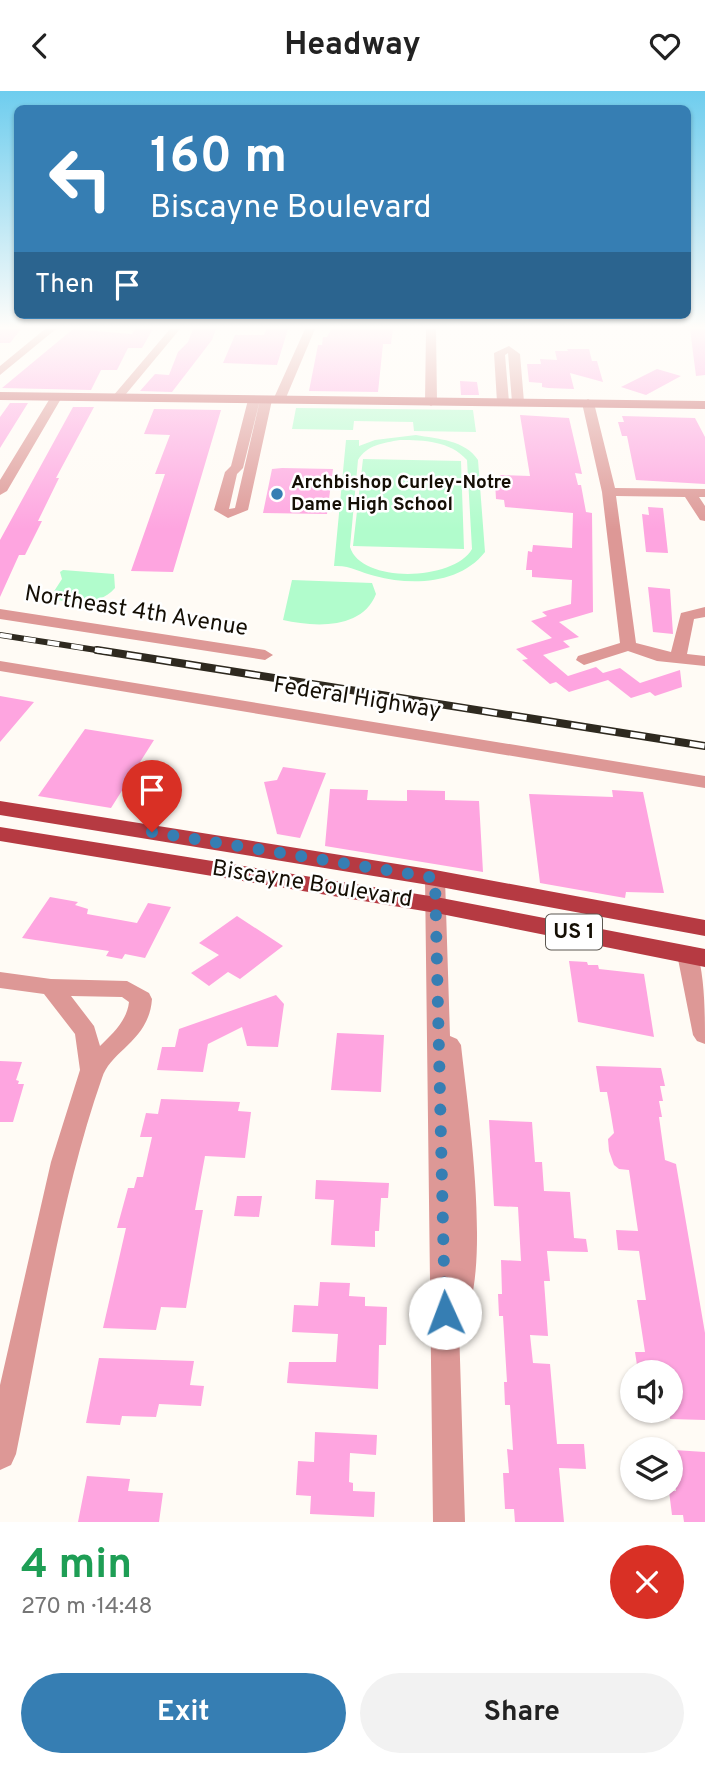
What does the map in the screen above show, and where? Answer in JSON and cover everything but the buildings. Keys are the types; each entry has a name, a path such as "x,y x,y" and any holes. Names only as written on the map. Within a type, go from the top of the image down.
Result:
{"main road":[{"path":"0,396 705,405"},
{"name":"Biscayne Boulevard","path":"0,808 435,878 705,929"},
{"name":"Biscayne Boulevard","path":"0,834 439,906 696,956"}],"street":[{"path":"266,400 241,510 228,514 221,510 231,472 237,468 266,400 269,396"},
{"path":"431,396 431,402"},
{"path":"502,396 503,402"},
{"path":"517,396 518,403"},
{"path":"0,491 56,397"},
{"path":"588,403 609,492 628,646"},
{"path":"609,492 705,493"},
{"path":"689,492 705,517"},
{"path":"678,657 687,616 705,612"},
{"name":"Northeast 4th Avenue","path":"0,614 265,655"},
{"path":"583,660 628,646 657,656 705,661"},
{"name":"Federal Highway","path":"0,666 705,782"},
{"path":"435,878 460,1162 463,1272 445,1339 449,1522"},
{"path":"696,956 705,1035"},
{"path":"0,979 51,987 127,989 141,999 142,1010 135,1022 92,1070 64,1162 0,1454"},
{"path":"51,987 86,1032 92,1070"}],"green space":[{"path":"296,408 473,410 476,432 414,431 413,422 354,421 353,430 292,429"},
{"path":"416,435 458,444 473,453 478,460 485,552 475,563 449,576 419,581 389,579 334,566 346,440 359,440 359,446 375,440","holes":["400,440 445,445 467,460 472,549 462,560 447,567 408,574 389,572 371,567 358,559 350,547 358,460 376,445"]},
{"path":"363,459 461,461 464,549 353,546"},
{"path":"63,570 114,574 115,588 93,601 49,599 62,579 60,572"},
{"path":"292,580 372,583 376,594 369,606 349,620 309,624 283,620"}],"railway":[{"path":"0,635 109,652"},
{"path":"97,650 705,746"}],"place":[{"name":"Archbishop Curley-Notre Dame High School","path":"277,494"}],"route":[{"path":"152,832 435,878 445,1313"}]}
